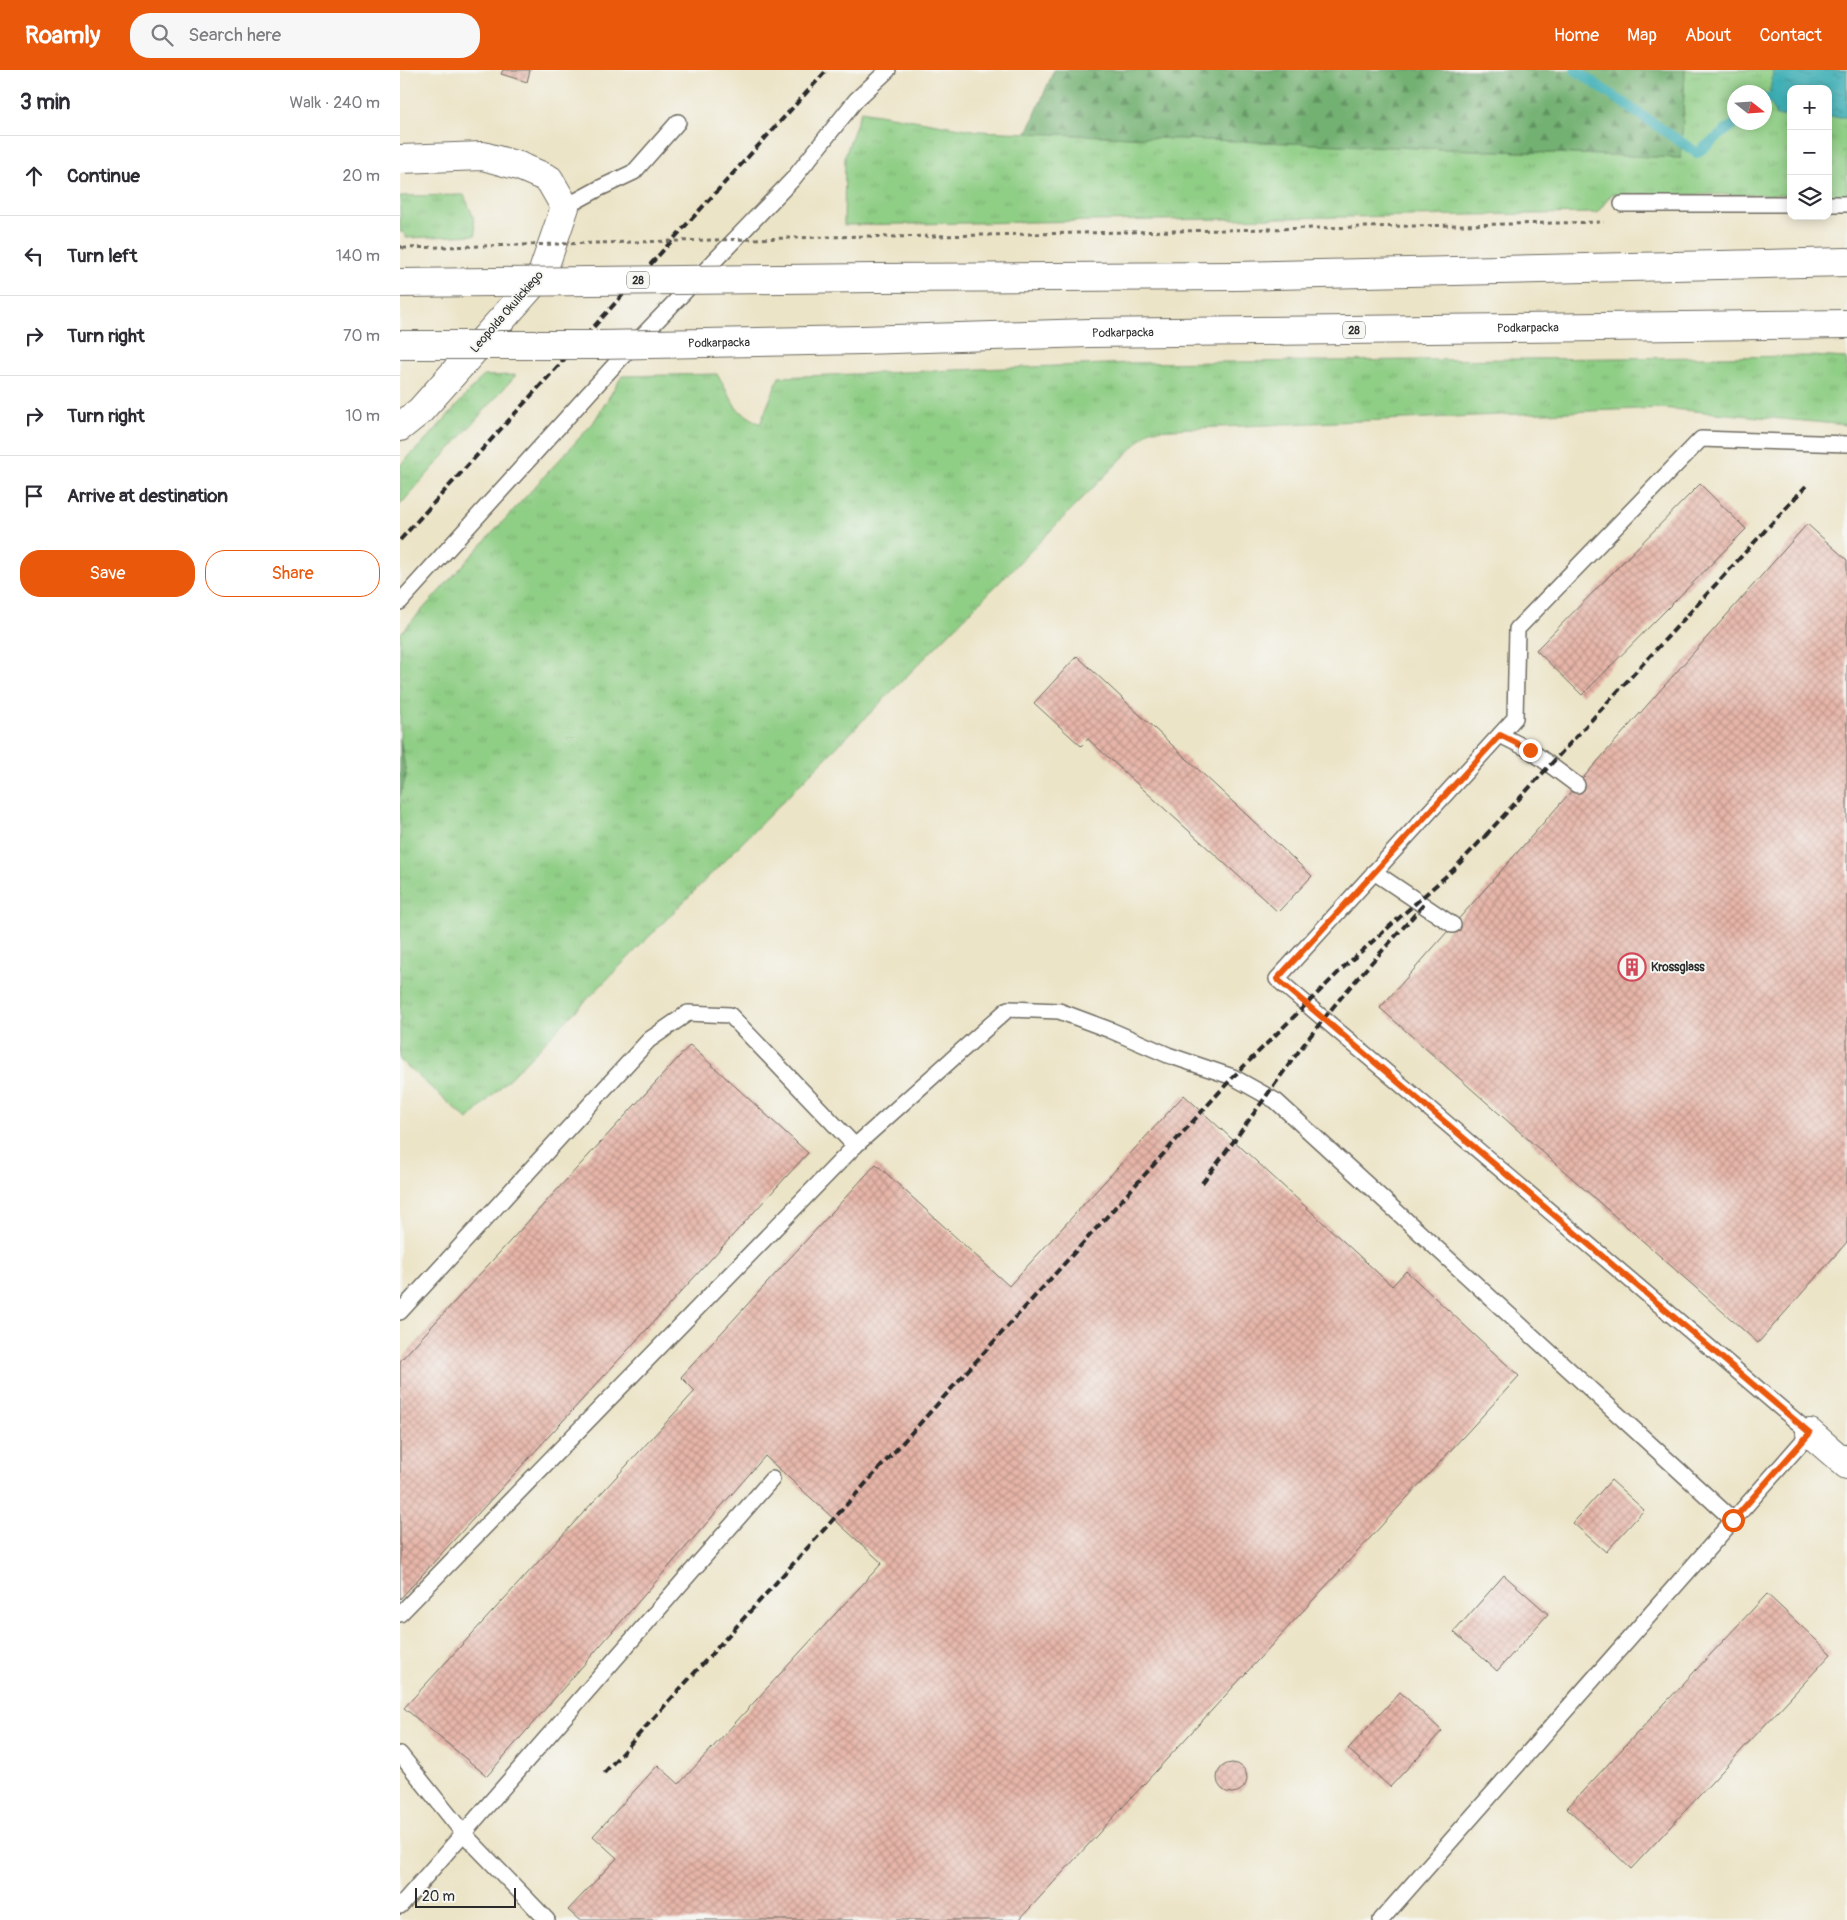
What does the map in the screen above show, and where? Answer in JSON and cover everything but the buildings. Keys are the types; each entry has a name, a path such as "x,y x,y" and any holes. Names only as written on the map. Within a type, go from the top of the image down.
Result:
{"main road":[{"path":"400,159 483,156 548,179 565,207"},
{"name":"Leopolda Okulickiego","path":"400,426 420,410 542,274 565,207"},
{"name":"28","path":"400,283 1236,276 1847,262"},
{"name":"Podkarpacka","path":"400,345 600,345 1089,333 1847,324"},
{"path":"1810,1433 1847,1465"}],"lane":[{"path":"400,602 620,359 793,179 856,100 888,70"},
{"path":"565,207 634,172 678,122"},
{"path":"1622,204 1787,204"},
{"path":"1832,204 1847,204"},
{"path":"1381,1920 1810,1433 1277,979 1515,718 1517,629 1701,439 1847,444"},
{"path":"1500,735 1530,750 1577,785"},
{"path":"1374,872 1454,925"},
{"path":"400,1614 855,1146 1008,1009 1059,1011 1168,1054 1233,1077 1276,1100 1733,1520"},
{"path":"400,1312 649,1040 688,1013 730,1015 855,1146"},
{"path":"400,1906 772,1479"},
{"path":"400,1754 464,1834 548,1920"}],"path":[{"path":"402,247 1606,222"}],"green space":[{"path":"1054,70 1685,70 1681,158 1027,133"},
{"path":"1685,70 1847,70 1847,196 1832,196 1832,85 1787,85 1787,195 1612,194 1597,213 844,225 845,156 861,111 978,131 1681,158"},
{"path":"464,195 473,216 476,235 407,238 403,232 400,232 400,196"},
{"path":"1812,356 1847,358 1847,425 1661,408 1150,430 468,1120 400,1060 400,796 406,775 400,739 400,634 593,423 622,376 717,374 737,409 760,424 779,377 1132,363"},
{"path":"516,375 400,505 400,465 428,438 483,376"},
{"path":"400,739 406,775 400,796"}],"water":[{"path":"1773,70 1847,70 1847,117 1832,117 1832,85 1787,85 1787,116 1776,116 1772,106 1771,85"}],"waterway":[{"path":"1575,70 1697,153 1727,130"},
{"path":"1772,97 1787,94"}],"railway":[{"path":"400,540 827,70"},
{"path":"1485,836 1806,486"},
{"path":"604,1773 1233,1077 1345,966 1453,870 1490,831"},
{"path":"1202,1183 1322,1021 1425,903"}],"place":[{"name":"Krossglass","path":"1632,967"}],"route":[{"path":"1530,750 1500,735 1277,979 1810,1433 1733,1520"}]}
